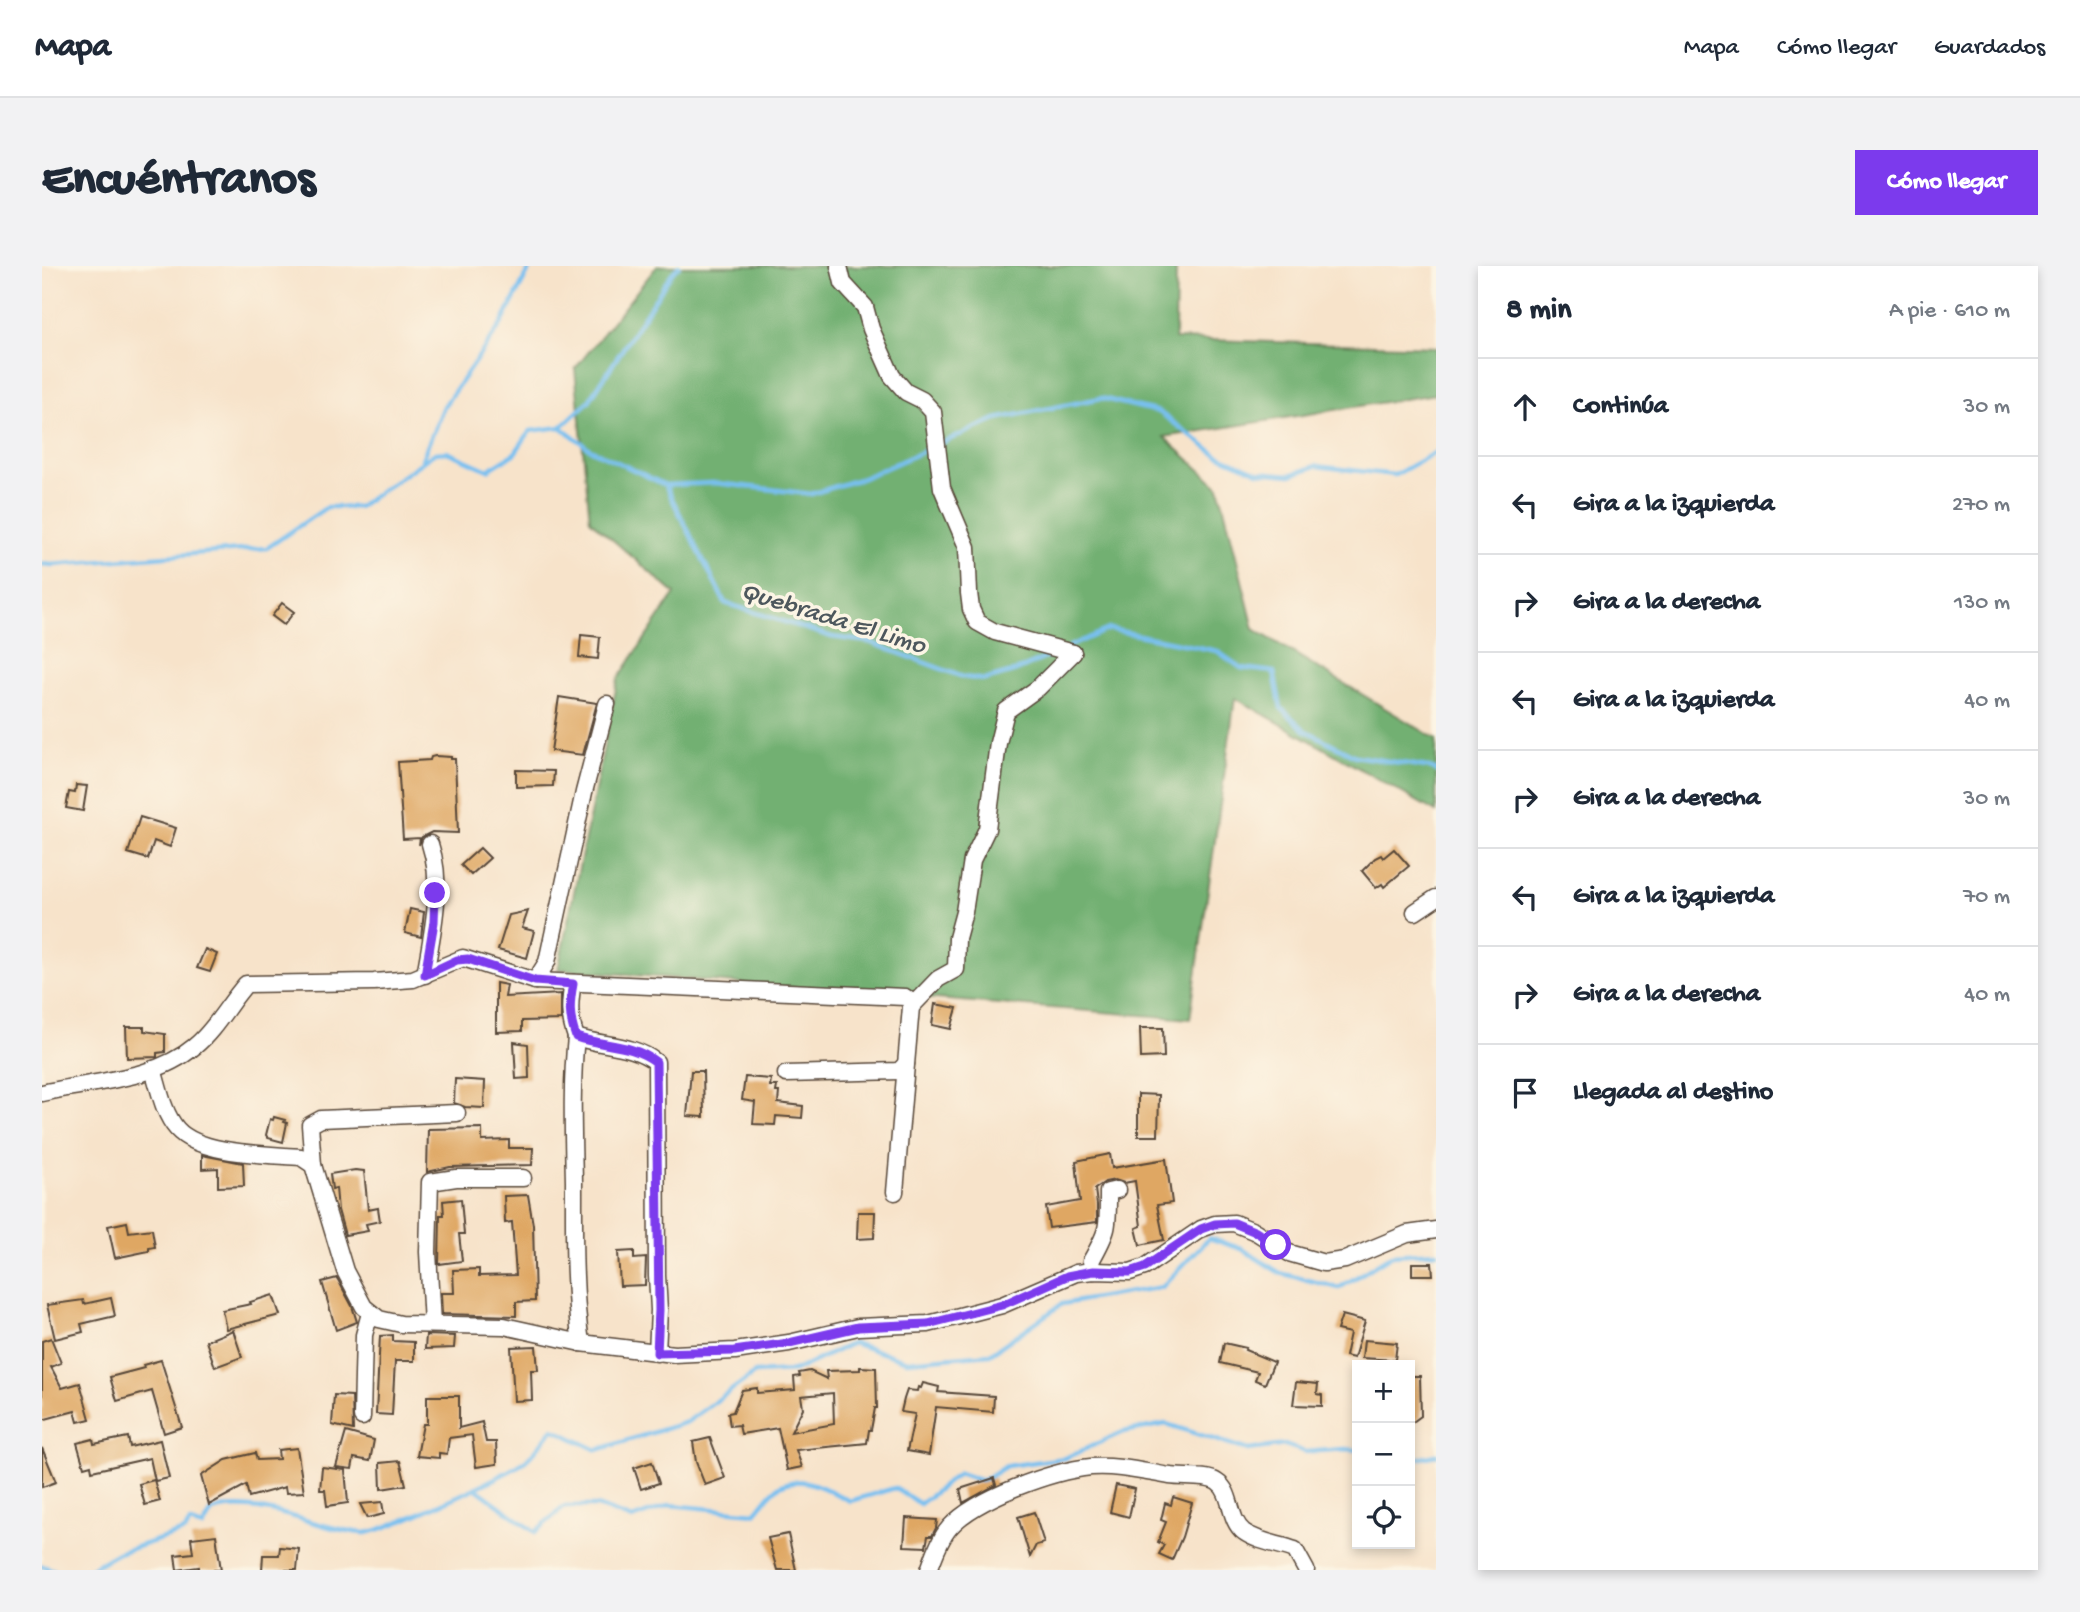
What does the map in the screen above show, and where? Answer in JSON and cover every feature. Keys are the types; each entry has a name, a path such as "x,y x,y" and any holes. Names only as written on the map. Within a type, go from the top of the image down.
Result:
{"street":[{"path":"839,266 843,283 865,307 871,329 892,376 906,392 922,400 933,412 942,488 967,548 971,609 977,622 995,632 1073,653 1038,688 1006,711 998,743 987,829 972,860 957,938 956,970 938,979 911,1007"},
{"path":"535,981 547,962 584,792 607,704"},
{"path":"425,975 434,922 435,858 430,844"},
{"path":"1415,912 1436,898"},
{"path":"42,1093 153,1069 187,1053 197,1045 246,984 413,979 457,960 468,959 535,981 905,997 910,1001 911,1007 895,1192"},
{"path":"573,984 569,1003 570,1020 576,1037 572,1071 574,1232 580,1343"},
{"path":"576,1037 592,1043 611,1044 643,1052 656,1062 659,1310 657,1353"},
{"path":"786,1074 899,1071 906,1063"},
{"path":"153,1069 171,1119 177,1129 198,1144 301,1157 313,1165"},
{"path":"457,1113 321,1119 310,1125 313,1165 345,1271 357,1296 370,1313 389,1322 504,1326 580,1343 657,1353 734,1351 789,1343 858,1327 928,1324 1002,1305 1067,1276 1093,1271 1130,1272 1145,1267 1201,1229 1227,1222 1256,1232 1289,1253 1324,1263 1345,1260 1407,1234 1436,1230"},
{"path":"432,1324 428,1252 430,1182 456,1178 523,1178"},
{"path":"1093,1271 1091,1261 1105,1237 1109,1221 1108,1192 1116,1190"},
{"path":"362,1417 364,1335 370,1313"},
{"path":"929,1570 948,1529 974,1508 1050,1475 1090,1467 1110,1467 1188,1479 1208,1478 1218,1482 1224,1489 1239,1527 1246,1534 1295,1550 1306,1570"}],"green space":[{"path":"657,266 1176,266 1175,339 1436,347 1436,394 1164,437 1219,487 1254,629 1436,739 1436,812 1235,698 1190,1019 558,969 618,679 675,594 590,520 575,369"}],"building":[{"path":"282,603 294,612 284,625 272,616"},
{"path":"581,635 600,637 598,659 579,657"},
{"path":"559,697 597,703 583,755 551,751"},
{"path":"435,756 455,759 458,833 432,832 422,837 419,845 420,838 403,839 398,762 430,760"},
{"path":"516,770 554,771 553,786 516,787"},
{"path":"76,785 87,786 83,811 66,808 69,792 75,793"},
{"path":"140,817 176,828 170,847 154,841 148,859 128,853"},
{"path":"480,848 490,858 471,875 461,865"},
{"path":"1394,849 1409,866 1384,887 1382,884 1376,888 1362,871 1375,858 1381,855 1383,858"},
{"path":"410,909 424,912 421,937 405,933"},
{"path":"528,911 522,928 534,931 527,958 498,950 509,915"},
{"path":"205,949 217,954 210,972 197,968"},
{"path":"496,983 507,985 505,997 561,994 561,1020 522,1021 522,1031 496,1032"},
{"path":"935,1004 957,1008 951,1029 932,1025"},
{"path":"126,1027 144,1027 144,1031 165,1034 165,1052 157,1053 157,1057 127,1058"},
{"path":"1140,1028 1163,1028 1164,1057 1141,1058"},
{"path":"514,1042 528,1044 529,1078 516,1079"},
{"path":"691,1071 703,1071 704,1117 687,1116"},
{"path":"745,1077 771,1079 770,1086 777,1086 776,1092 779,1092 778,1103 803,1106 802,1118 776,1116 775,1125 753,1124 755,1102 742,1100"},
{"path":"455,1079 485,1081 484,1108 465,1107 454,1103"},
{"path":"1138,1094 1159,1095 1158,1136 1138,1136"},
{"path":"274,1117 287,1123 283,1142 266,1135 270,1119 273,1120"},
{"path":"482,1128 482,1141 509,1140 509,1148 533,1148 532,1165 450,1167 427,1172 428,1129"},
{"path":"1110,1154 1112,1168 1166,1159 1172,1203 1157,1205 1164,1240 1140,1245 1136,1228 1141,1226 1135,1181 1105,1182 1095,1189 1097,1222 1049,1228 1046,1207 1080,1201 1076,1161"},
{"path":"202,1155 243,1163 244,1186 218,1187 218,1168 202,1169"},
{"path":"364,1171 368,1210 378,1208 380,1221 366,1224 368,1231 345,1235 338,1210 336,1188 332,1189 330,1174"},
{"path":"528,1195 533,1225 535,1301 516,1302 516,1316 442,1314 441,1293 454,1293 453,1270 479,1269 479,1276 516,1275 512,1222 505,1223 504,1196"},
{"path":"461,1199 464,1234 459,1234 462,1261 439,1264 440,1215 444,1215 443,1201"},
{"path":"858,1212 875,1212 874,1238 857,1239"},
{"path":"127,1222 129,1232 152,1229 155,1247 149,1248 149,1251 115,1258 108,1226"},
{"path":"634,1251 634,1259 646,1258 645,1285 620,1286 618,1252"},
{"path":"1412,1263 1432,1263 1433,1275 1412,1275"},
{"path":"337,1278 357,1322 336,1330 322,1282"},
{"path":"273,1295 280,1315 226,1329 222,1310 251,1304 250,1302"},
{"path":"111,1298 115,1316 81,1324 83,1332 55,1339 47,1305 83,1300 84,1304"},
{"path":"1342,1315 1365,1321 1354,1358 1345,1356 1350,1333 1337,1330"},
{"path":"233,1330 242,1357 215,1367 206,1341"},
{"path":"393,1335 393,1341 414,1342 414,1361 395,1361 392,1415 376,1414 380,1336"},
{"path":"426,1335 455,1336 454,1348 425,1349"},
{"path":"51,1338 61,1363 51,1367 62,1388 80,1383 90,1419 78,1422 75,1411 42,1420 42,1341"},
{"path":"1364,1340 1397,1343 1395,1360 1362,1358"},
{"path":"1224,1343 1246,1348 1245,1350 1274,1362 1265,1384 1255,1380 1258,1372 1220,1363"},
{"path":"536,1346 538,1370 531,1370 532,1400 514,1401 511,1347"},
{"path":"161,1360 182,1427 164,1433 152,1391 117,1401 110,1377 144,1368 143,1365"},
{"path":"860,1367 876,1368 877,1408 867,1443 796,1450 802,1467 787,1470 778,1428 741,1434 739,1425 730,1426 728,1413 733,1412 742,1390 757,1388 757,1393 795,1390 794,1377 800,1376 799,1373 810,1371 827,1379 826,1371 860,1370","holes":["833,1393 834,1424 791,1432 803,1408 801,1396"]},
{"path":"1415,1376 1420,1376 1421,1416 1415,1420"},
{"path":"1296,1382 1318,1384 1317,1394 1322,1395 1322,1406 1293,1405"},
{"path":"923,1383 939,1387 938,1392 994,1396 993,1412 936,1407 929,1455 907,1451 915,1414 901,1412 904,1399 907,1390 917,1391"},
{"path":"334,1395 352,1396 353,1430 332,1425"},
{"path":"427,1396 459,1396 459,1428 482,1422 486,1442 496,1442 497,1464 476,1467 472,1435 449,1438 447,1454 439,1453 439,1458 417,1456 423,1424 427,1424"},
{"path":"346,1432 374,1440 370,1461 354,1458 352,1469 336,1467"},
{"path":"128,1437 130,1447 160,1440 169,1478 155,1481 150,1458 92,1471 91,1465 84,1467 77,1443 93,1439 94,1444"},
{"path":"710,1438 725,1478 705,1485 696,1462 693,1442"},
{"path":"42,1448 56,1482 42,1487"},
{"path":"297,1448 304,1492 286,1493 285,1487 249,1497 246,1485 209,1505 201,1476 226,1460 255,1453 257,1460 279,1459 278,1450"},
{"path":"400,1461 406,1485 381,1489 380,1463"},
{"path":"652,1462 659,1483 641,1489 634,1468"},
{"path":"322,1467 345,1470 348,1503 327,1506 325,1490 320,1490"},
{"path":"994,1478 996,1485 963,1503 960,1489"},
{"path":"154,1480 160,1501 145,1505 139,1484"},
{"path":"1116,1485 1135,1489 1129,1517 1110,1512"},
{"path":"1173,1497 1192,1503 1172,1560 1159,1554 1164,1545 1158,1542 1166,1522 1161,1520 1165,1503 1171,1505"},
{"path":"382,1502 384,1514 367,1518 360,1504"},
{"path":"1034,1512 1044,1543 1036,1545 1030,1557 1018,1517"},
{"path":"906,1518 937,1520 932,1536 928,1536 926,1547 904,1546"},
{"path":"788,1534 796,1570 777,1570 768,1538"},
{"path":"216,1535 221,1570 199,1570 199,1567 177,1570 175,1555 193,1553 191,1538"},
{"path":"280,1547 299,1549 297,1570 262,1570 263,1555 279,1555"}],"waterway":[{"path":"422,459 444,406 502,323 531,266"},
{"path":"561,427 589,401 679,266"},
{"path":"665,485 716,483 811,494 863,478 996,419 1101,398 1159,412 1217,455 1258,472 1290,475 1316,466 1395,475 1436,452"},
{"name":"Quebrada El Limo","path":"42,564 267,548 327,507 358,507 435,453 447,452 488,470 515,453 530,431 561,427 590,449 665,485 725,603 832,637 869,642 963,677 985,680 1016,671 1056,653"},
{"name":"Quebrada El Limo","path":"1070,646 1109,629 1217,651 1241,668 1274,672 1281,708 1305,730 1355,756 1427,767 1436,771"},
{"path":"88,1570 118,1553 185,1531 190,1523 203,1527 212,1511 230,1508 269,1511 346,1531 375,1531 445,1502 515,1468 529,1457 553,1429 597,1450 687,1422 755,1373 794,1371 853,1343 907,1361 990,1354 1062,1304 1162,1287 1209,1238 1242,1249 1280,1273 1339,1288 1392,1255 1436,1252"},
{"path":"475,1488 535,1532 565,1506 597,1506 632,1519 670,1505 755,1513 777,1488 795,1481 814,1484 850,1501 895,1488 920,1504 959,1473 982,1481 1006,1466 1065,1458 1123,1432 1166,1424 1248,1450 1285,1445 1305,1452 1352,1450"},
{"path":"1415,1457 1436,1455"},
{"path":"42,1566 54,1570"}],"route":[{"path":"435,893 434,922 425,975 463,958 535,981 573,984 569,1003 570,1020 576,1037 592,1043 611,1044 643,1052 656,1062 659,1310 657,1353 734,1351 789,1343 858,1327 928,1324 1002,1305 1076,1273 1130,1272 1145,1267 1201,1229 1215,1224 1234,1223 1256,1232 1276,1245"}]}
